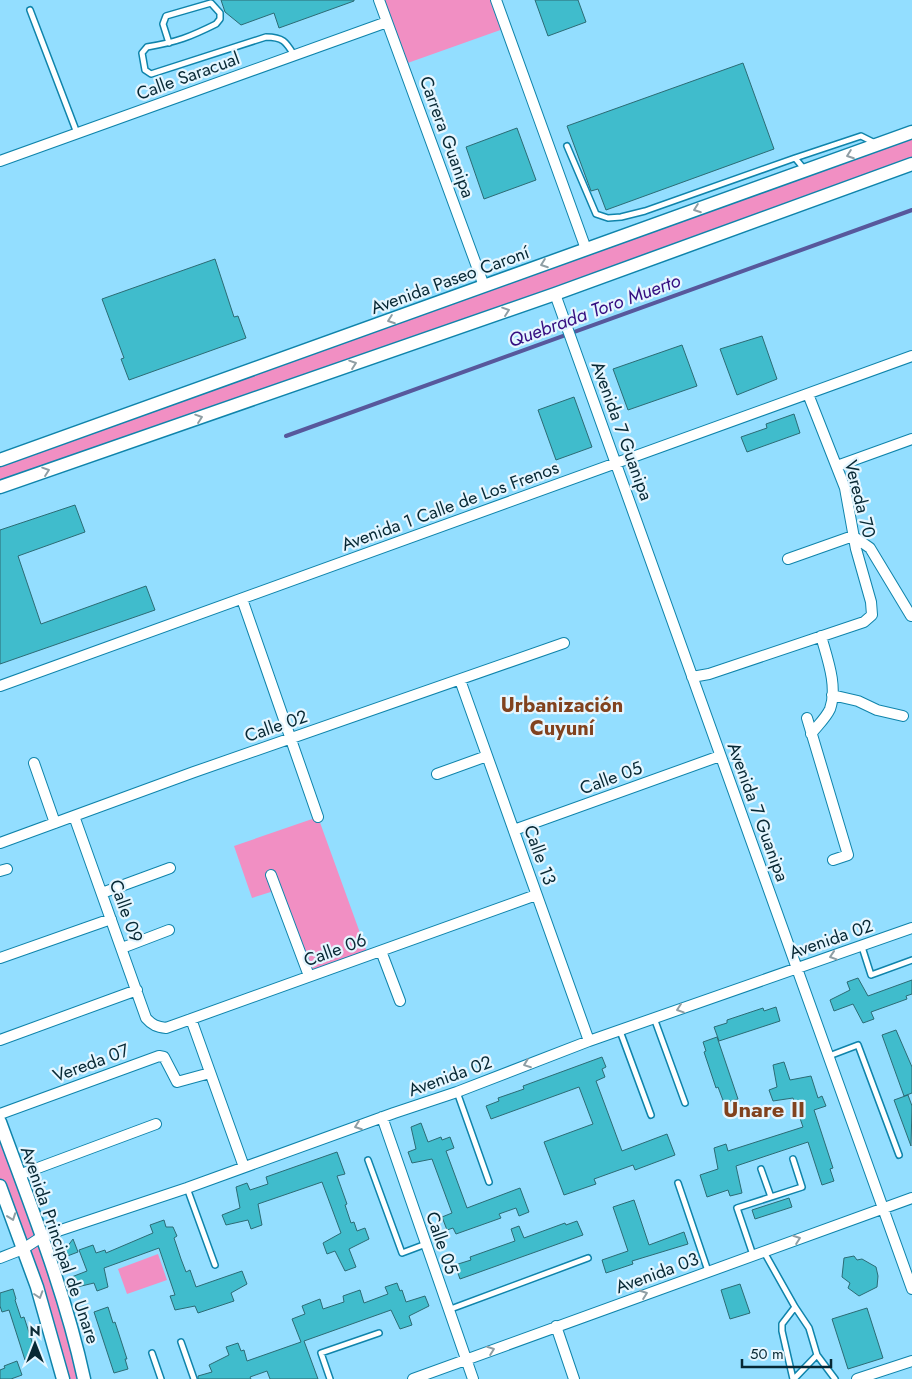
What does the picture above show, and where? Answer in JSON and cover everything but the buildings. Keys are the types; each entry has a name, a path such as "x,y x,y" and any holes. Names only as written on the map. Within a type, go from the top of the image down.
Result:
{"street":[{"name":"Carrera Guanipa","path":"379,0 484,286"},
{"path":"496,0 586,249"},
{"name":"Calle Saracual","path":"0,161 386,22"},
{"name":"Avenida Paseo Caroní","path":"0,460 912,132"},
{"path":"0,487 555,294 912,164"},
{"name":"Avenida 7 Guanipa","path":"555,294 911,1283"},
{"name":"Avenida 1 Calle de Los Frenos","path":"0,686 912,356"},
{"name":"Vereda 70","path":"808,394 845,488 853,536 871,602 872,615 864,622 820,636"},
{"path":"837,466 912,439"},
{"path":"788,558 853,536 870,548 911,616"},
{"path":"242,598 318,817"},
{"path":"692,677 709,674 820,636 830,666 832,695 830,709 811,734"},
{"name":"Calle 02","path":"0,843 291,738 564,643"},
{"name":"Calle 13","path":"460,680 589,1042"},
{"path":"832,695 858,701 876,710 903,716"},
{"path":"806,718 848,855 833,860"},
{"path":"437,774 487,756"},
{"name":"Calle 05","path":"514,830 720,756"},
{"path":"34,763 55,823"},
{"name":"Calle 09","path":"74,816 146,1018"},
{"path":"102,893 170,868"},
{"path":"271,875 309,976"},
{"name":"Calle 06","path":"146,1018 151,1024 166,1028 536,895"},
{"path":"0,958 111,919"},
{"name":"Avenida 02","path":"0,1258 23,1249 43,1236 187,1188 382,1117 457,1092 654,1018 912,928"},
{"path":"122,948 169,930"},
{"path":"381,950 400,1001"},
{"path":"0,1040 137,990"},
{"path":"191,1019 244,1167"},
{"name":"Vereda 07","path":"0,1114 159,1056 164,1057 176,1081 180,1083 210,1073"},
{"name":"Calle 05","path":"382,1117 473,1379"},
{"name":"Avenida Principal de Unare","path":"0,1122 43,1236 72,1325 84,1379"},
{"path":"19,1175 156,1124"},
{"name":"Avenida Principal de Unare","path":"0,1186 47,1318 63,1379"},
{"name":"Avenida 03","path":"413,1379 912,1198"},
{"path":"556,1326 574,1379"},
{"path":"857,1379 912,1361"}],"lane":[{"path":"169,43 163,24 166,16 211,3 220,12 220,19 216,24 184,40 169,43 147,47 142,53 145,70 151,74 266,37 278,37 285,40 294,55"},
{"path":"30,10 77,133"},
{"path":"567,146 596,214 608,218 645,211 861,136 878,145"},
{"path":"795,158 805,170"},
{"path":"862,947 871,975 912,960"},
{"path":"654,1018 685,1103"},
{"path":"620,1031 651,1115"},
{"path":"829,1056 858,1045 899,1155"},
{"path":"457,1092 489,1182"},
{"path":"753,1255 737,1208 802,1187 792,1159"},
{"path":"368,1160 402,1253 426,1244"},
{"path":"762,1169 771,1197"},
{"path":"678,1183 708,1272"},
{"path":"187,1188 215,1265"},
{"path":"764,1251 795,1307 810,1328 818,1355 836,1379"},
{"path":"448,1310 588,1258"},
{"path":"793,1379 782,1324 795,1307"},
{"path":"330,1379 321,1353 379,1332"},
{"path":"181,1342 194,1379"},
{"path":"152,1353 161,1379"},
{"path":"793,1379 818,1355"}],"shaded area":[{"path":"379,0 496,0 506,28 402,65"},
{"path":"912,132 912,164 0,487 0,460"},
{"path":"318,817 368,955 309,976 277,890 252,898 234,846"},
{"path":"0,1122 84,1379 63,1379 0,1186"},
{"path":"158,1254 167,1280 127,1294 118,1269"}],"waterway":[{"name":"Quebrada Toro Muerto","path":"286,436 912,210"}],"district":[{"name":"Urbanización Cuyuní","path":"562,716"},
{"name":"Unare II","path":"764,1109"}]}
